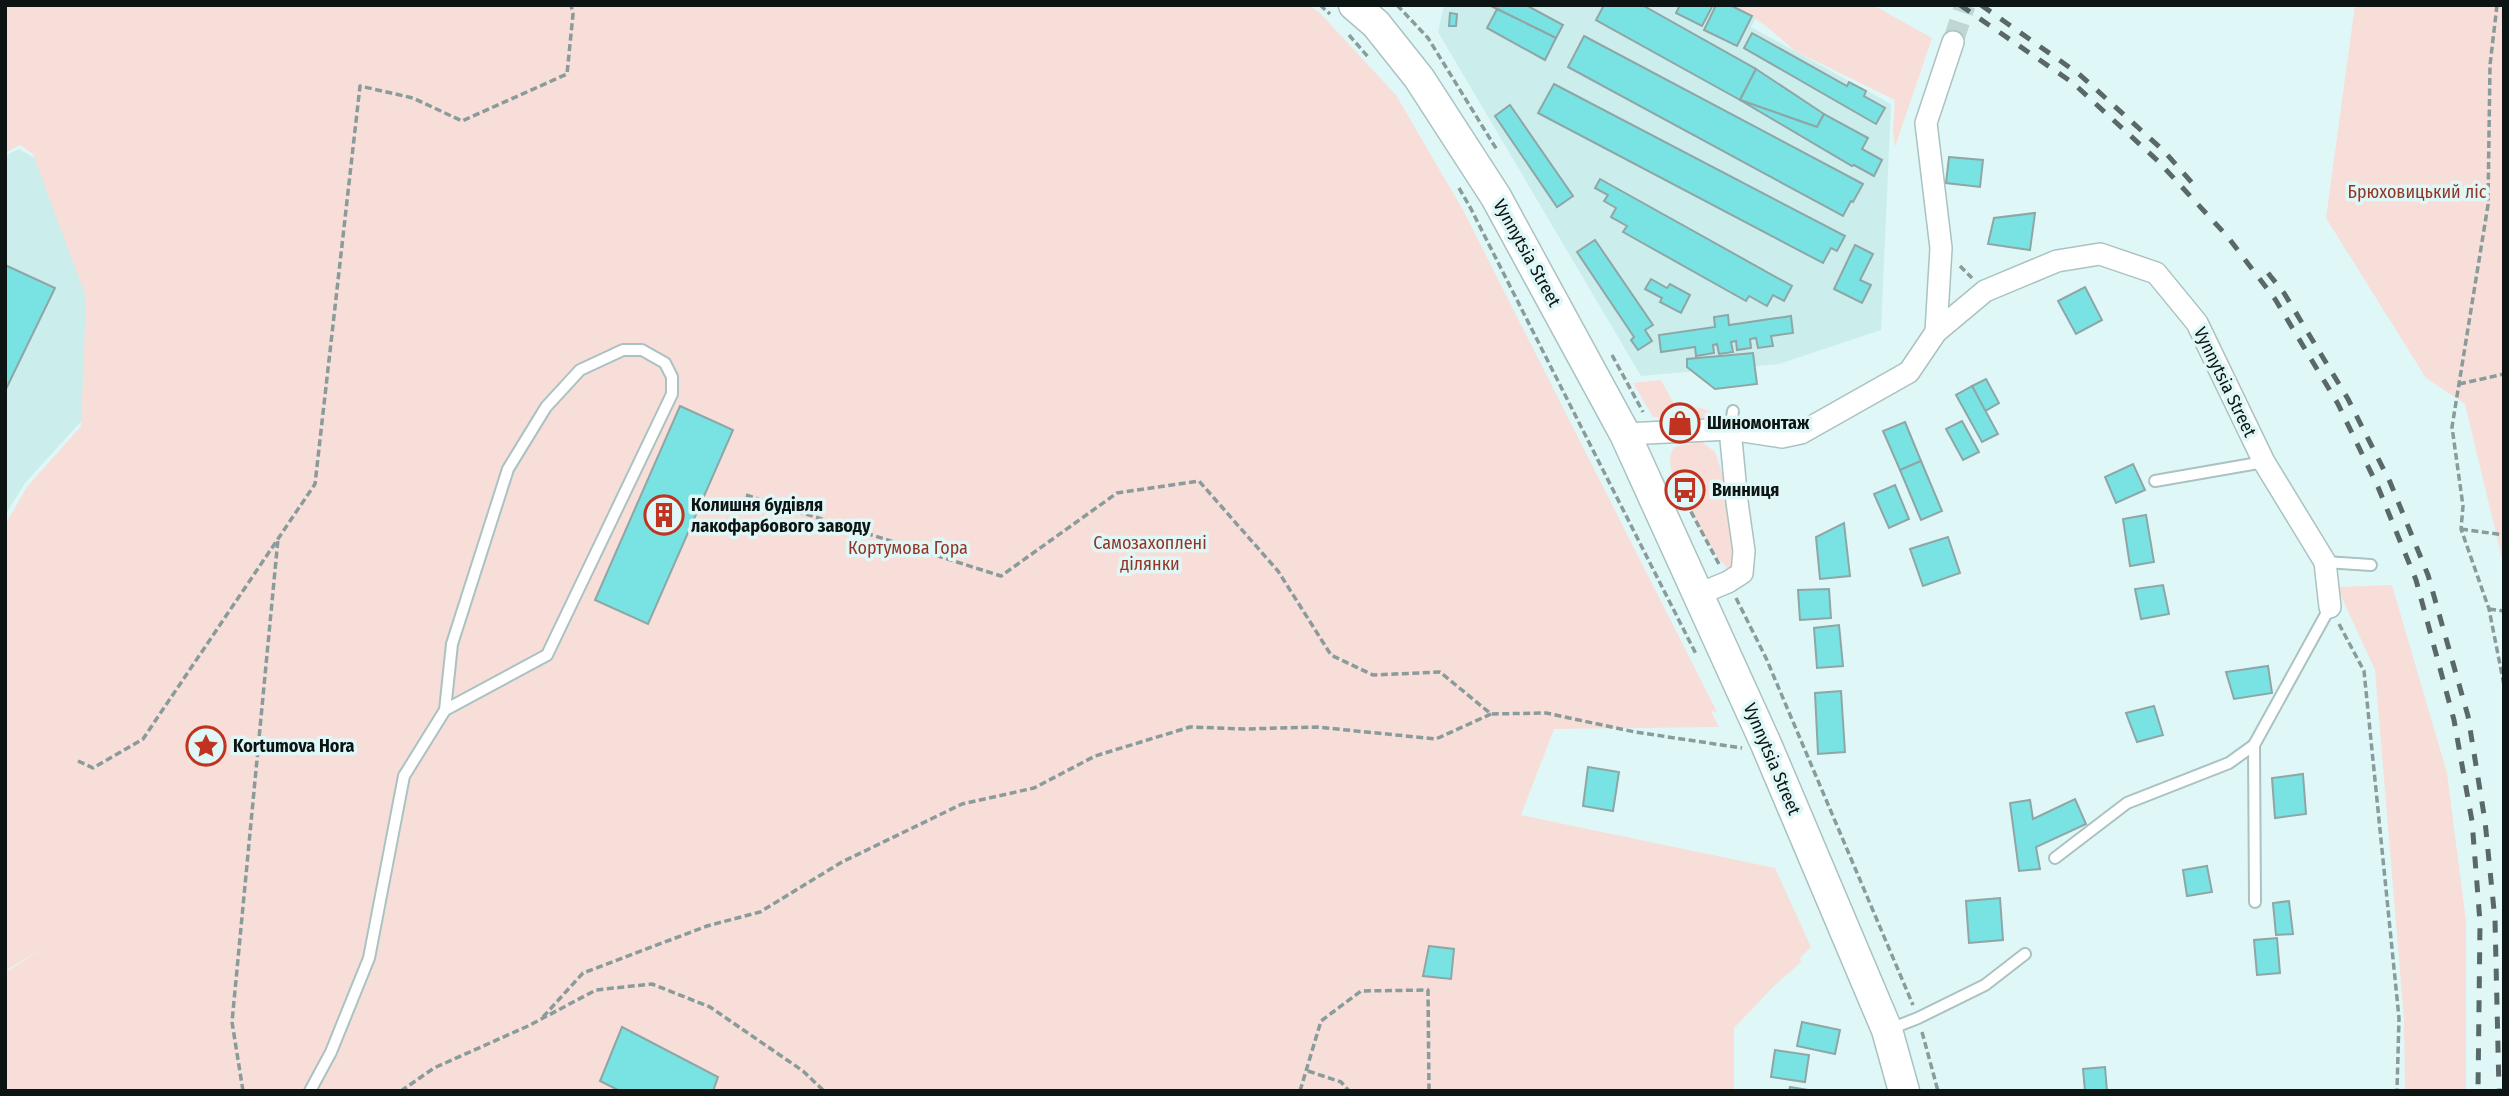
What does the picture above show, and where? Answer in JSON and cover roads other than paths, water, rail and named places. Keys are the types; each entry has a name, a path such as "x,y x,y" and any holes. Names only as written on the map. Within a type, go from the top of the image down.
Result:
{"main road":[{"name":"Vynnytsia Street","path":"1343,16 1376,24 1419,79 1496,197 1625,434 1766,744 1887,1030 1904,1091"}],"street":[{"path":"1936,332 1941,248 1926,123 1953,42"},
{"name":"Vynnytsia Street","path":"1625,434 1731,420 1782,437 1801,433 1909,372 1936,332 1985,291 2057,261 2100,254 2156,273 2197,323 2264,462 2325,562 2330,607"},
{"path":"1699,594 1742,573 1744,551 1737,502 1731,420"}],"lane":[{"path":"310,1091 331,1052 369,958 404,776 445,709 452,644 508,469 546,407 580,370 623,349 642,350 665,363 672,377 672,394 547,655 445,709"},
{"path":"2155,481 2264,462"},
{"path":"2325,562 2371,565"},
{"path":"2055,858 2127,803 2229,763 2254,745 2330,607"},
{"path":"2254,745 2255,902"},
{"path":"1887,1030 1985,985 2025,954"}],"tunnel":[{"path":"1953,42 1965,5"}],"railway":[{"path":"1960,5 2073,83 2158,161 2227,236 2275,299 2338,404 2378,487 2416,580 2454,720 2472,821 2480,922 2478,1091"},
{"path":"1981,5 2079,74 2164,151 2194,185"},
{"path":"2268,273 2284,293 2348,399 2390,482 2428,575 2468,716 2485,821 2495,920 2499,1091"}],"place":[{"name":"Шиномонтаж","path":"1680,423"},
{"name":"Винниця","path":"1685,490"},
{"name":"Колишня будівля лакофарбового заводу","path":"664,515"},
{"name":"Kortumova Hora","path":"206,746"}],"park label":[{"name":"Брюховицький ліс","path":"2417,192"},
{"name":"Кортумова Гора","path":"908,548"},
{"name":"Самозахоплені ділянки","path":"1150,553"}]}
